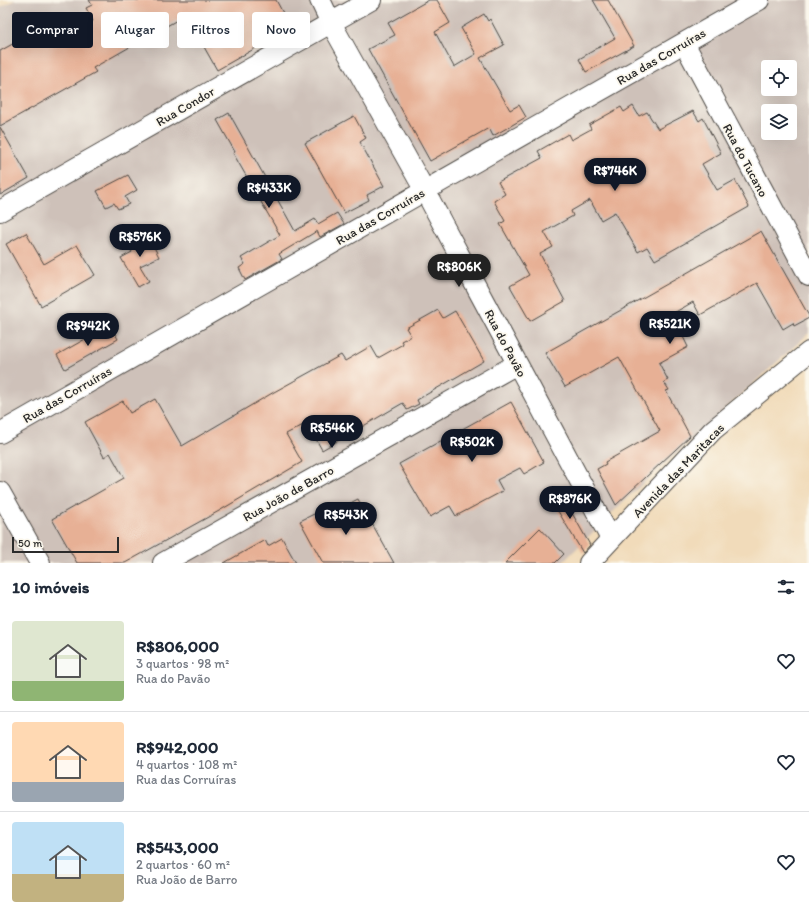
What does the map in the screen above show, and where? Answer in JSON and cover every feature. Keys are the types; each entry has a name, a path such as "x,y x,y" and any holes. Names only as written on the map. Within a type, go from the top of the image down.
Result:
{"street":[{"name":"Rua do Pavão","path":"320,0 331,23 425,191 611,539"},
{"name":"Rua Condor","path":"0,211 371,0"},
{"name":"Rua das Corruíras","path":"0,433 760,0"},
{"name":"Rua do Tucano","path":"684,43 809,276"},
{"name":"Avenida das Maritacas","path":"589,563 713,430 809,352"},
{"name":"Rua João de Barro","path":"162,563 518,364"},
{"path":"0,492 40,563"}],"shaded area":[{"path":"15,0 809,0 809,333 626,499 562,563 0,563 0,8"}],"building":[{"path":"89,0 276,0 282,12 252,12 252,48 256,48 217,70 205,48 244,48 244,12 177,12 177,20 169,25 169,12 101,12 101,48 128,48 93,68 96,72 0,126 0,51 12,44 12,48 93,48 93,12 88,12 86,8 92,5"},
{"path":"429,0 437,0 450,23 435,32 454,67 476,54 461,28 484,14 488,21 490,19 504,45 480,58 510,110 519,105 526,117 493,136 489,128 430,161 368,49 395,35 388,23"},
{"path":"593,0 608,0 634,46 586,72 579,59 615,38"},
{"path":"633,106 639,116 647,112 658,129 693,111 699,121 703,118 721,153 702,164 717,190 735,180 749,207 655,260 647,247 638,252 615,212 601,220 590,200 571,211 573,216 544,232 553,247 540,254 565,301 530,321 510,286 529,275 500,224 505,221 494,201 505,194 498,182 542,158 538,151 568,134 571,140 591,129 589,125 621,107 624,112"},
{"path":"229,113 295,231 315,219 318,224 337,213 344,224 320,237 317,231 279,254 282,259 245,280 239,268 245,264 241,258 280,235 233,153 235,152 217,120"},
{"path":"354,116 366,138 360,142 384,186 367,195 369,200 344,213 305,143"},
{"path":"0,127 29,178 0,195"},
{"path":"128,175 137,190 125,197 129,204 118,209 114,203 106,207 97,191"},
{"path":"761,231 809,318 794,326 793,323 783,329 757,283 700,315 693,302 672,314 688,347 659,363 668,380 664,382 669,390 666,391 690,436 616,505 597,469 606,464 605,462 660,431 619,357 565,387 545,353"},
{"path":"26,233 44,264 77,245 95,275 41,306 6,244"},
{"path":"147,233 159,257 140,266 149,281 138,287 121,258 132,252 128,244"},
{"path":"438,310 443,318 455,311 484,361 417,400 419,404 407,410 403,403 322,450 307,423 286,434 302,462 219,511 125,563 77,563 52,519 124,478 110,453 104,457 85,422 123,401 130,413 155,399 182,446 341,355 345,361 371,346 378,358 403,344 401,341 411,336 406,328"},
{"path":"110,325 118,339 65,369 57,355"},
{"path":"511,402 544,462 524,474 520,468 497,480 503,491 456,516 450,506 430,517 399,464"},
{"path":"559,490 590,545 583,553 549,496"},
{"path":"358,499 363,509 367,507 373,518 370,520 394,563 323,563 300,521 322,510 325,516"},
{"path":"540,528 564,554 555,563 505,563"},
{"path":"282,538 296,563 224,563 265,540 268,546"}]}
